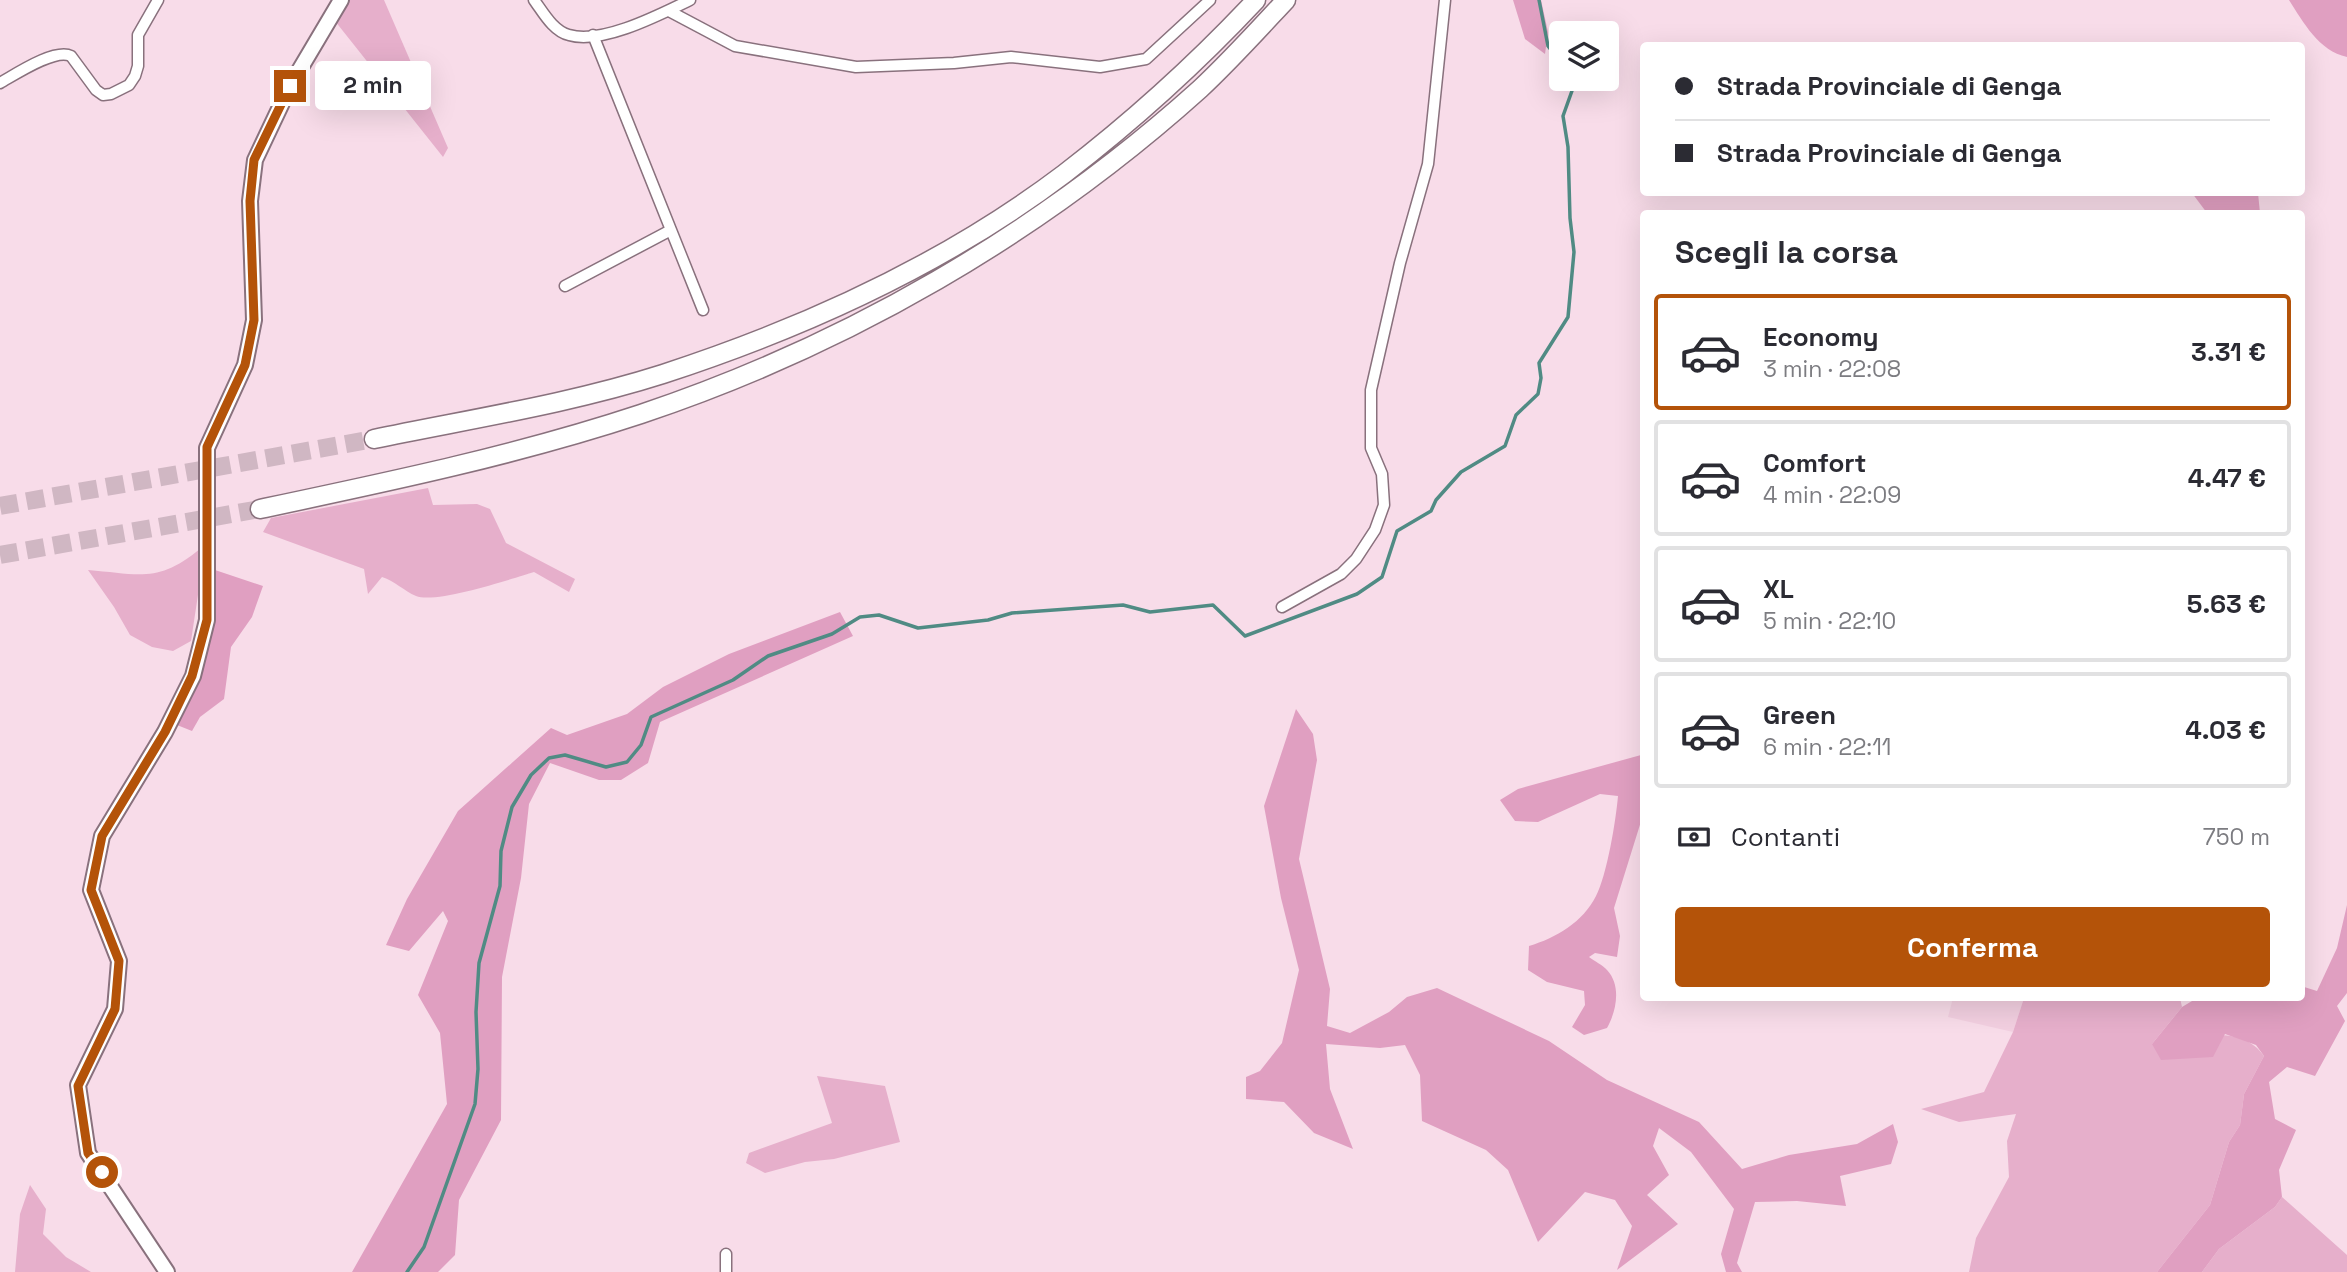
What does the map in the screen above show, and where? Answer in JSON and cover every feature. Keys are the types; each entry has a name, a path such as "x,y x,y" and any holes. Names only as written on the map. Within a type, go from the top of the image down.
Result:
{"highway":[{"path":"374,439 531,408 663,374 760,339 850,300 931,258 1008,213 1064,174 1142,111 1214,44 1256,0"},
{"path":"260,509 372,485 562,438 717,386 828,337 936,282 1039,217 1094,177 1199,89 1286,0"}],"main road":[{"path":"167,1272 88,1153 78,1086 115,1009 119,961 91,890 102,836 165,732 187,687 207,620 207,447 245,365 254,320 250,201 254,160 290,86 341,0"}],"street":[{"path":"0,83 55,55 66,54 71,56 96,90 103,94 111,94 129,85 135,76 138,36 158,0"},
{"path":"534,0 562,32 569,36 593,35 649,20 690,0"},
{"path":"668,11 735,46 856,67 1011,57 1100,67 1146,59 1210,0"},
{"path":"1282,607 1340,574 1356,559 1375,530 1384,505 1382,474 1371,448 1371,390 1397,275 1428,164 1445,0"},
{"path":"593,35 703,310"},
{"path":"565,286 671,230"},
{"path":"726,1254 726,1272"}],"shaded area":[{"path":"346,0 384,0 448,148 443,157 335,21"},
{"path":"1513,0 1541,0 1548,32 1545,54 1525,39"},
{"path":"2289,0 2347,0 2347,57 2328,49 2320,42"},
{"path":"2194,196 2258,196 2260,210 2205,210"},
{"path":"428,488 433,505 477,504 490,509 506,543 575,579 569,592 534,572 474,590 426,598 416,596 382,577 368,594 364,569 263,532 271,518"},
{"path":"201,548 201,575 191,641 173,651 152,647 130,635 88,570 135,574 160,572"},
{"path":"215,570 263,586 252,617 231,647 224,699 200,717 192,731 177,725 194,689 205,650"},
{"path":"840,612 853,636 660,722 648,763 621,780 599,780 550,763 529,804 521,878 502,977 501,1120 459,1200 455,1255 438,1272 352,1272 447,1104 440,1033 418,995 448,921 443,911 409,951 386,945 407,899 458,811 551,728 567,735 627,714 663,687 729,654"},
{"path":"1296,709 1313,734 1317,760 1299,859 1330,989 1327,1026 1350,1033 1389,1012 1407,997 1437,988 1549,1041 1607,1080 1699,1122 1742,1169 1789,1155 1857,1144 1893,1124 1898,1142 1891,1164 1840,1176 1846,1206 1797,1201 1755,1202 1737,1263 1742,1272 1726,1272 1721,1254 1734,1209 1691,1152 1659,1128 1653,1146 1669,1175 1647,1195 1678,1224 1617,1270 1632,1226 1615,1200 1585,1192 1538,1242 1508,1170 1486,1150 1422,1121 1420,1075 1405,1045 1380,1048 1326,1044 1330,1089 1353,1149 1314,1133 1284,1102 1246,1099 1246,1077 1260,1071 1282,1043 1299,970 1281,898 1264,806"},
{"path":"1640,756 1640,825 1614,908 1620,936 1617,957 1595,953 1589,957 1605,968 1615,984 1615,1007 1607,1028 1584,1035 1572,1027 1585,1005 1584,991 1547,982 1528,970 1529,946 1568,928 1584,914 1596,896 1607,861 1618,796 1600,794 1538,822 1515,821 1500,800 1518,789"},
{"path":"2347,905 2347,993 2337,1006 2345,1021 2315,1076 2287,1067 2269,1082 2275,1119 2296,1130 2279,1170 2282,1197 2275,1207 2219,1249 2202,1272 2157,1272 2210,1205 2229,1142 2240,1125 2244,1094 2264,1056 2256,1045 2225,1034 2213,1057 2161,1060 2152,1044 2182,1007 2192,1001 2305,1001 2305,987 2317,991 2337,948"},
{"path":"1952,1001 2023,1001 2013,1032 1948,1017"},
{"path":"2023,1001 2181,1001 2182,1007 2152,1044 2196,1036 2227,1036 2254,1045 2264,1056 2244,1094 2240,1125 2229,1142 2210,1205 2157,1272 1969,1272 1976,1238 2009,1177 2007,1141 2016,1114 1959,1122 1921,1109 1984,1092 2013,1032"},
{"path":"817,1076 885,1086 900,1142 765,1173 746,1163 749,1153 832,1123"},
{"path":"30,1185 46,1209 43,1234 66,1257 91,1272 15,1272 20,1214"},
{"path":"2282,1197 2347,1255 2347,1272 2202,1272 2219,1249 2275,1207"}],"waterway":[{"path":"1539,0 1549,47"},
{"path":"407,1272 424,1247 475,1104 479,963 500,886 501,851 512,807 531,775 549,758 565,755 606,767 627,762 641,745 651,717 733,680 768,656 832,634 860,617 879,615 918,628 988,620 1012,613 1123,605 1150,612 1213,605 1245,636 1357,594 1382,577 1397,531 1431,511 1436,500 1461,472 1505,446 1516,415 1538,394 1541,378 1539,363 1568,317 1574,252 1568,147 1563,116 1572,91"}],"tunnel":[{"path":"0,506 374,439"},
{"path":"0,555 260,509"}],"route":[{"path":"102,1172 88,1153 78,1086 115,1009 119,961 91,890 102,836 165,732 192,676 207,620 207,447 245,365 254,320 250,201 254,160 290,86"}]}
